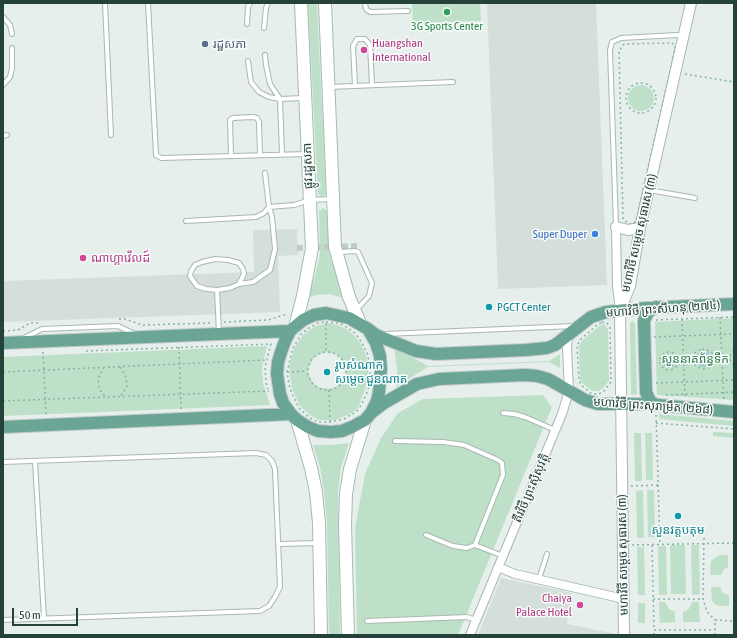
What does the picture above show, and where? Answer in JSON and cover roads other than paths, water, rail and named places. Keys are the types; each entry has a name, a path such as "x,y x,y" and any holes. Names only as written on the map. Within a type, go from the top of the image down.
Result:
{"main road":[{"name":"ផ្លូវ រដ្ឋសភា","path":"292,329 303,296 312,248 301,3"},
{"name":"ផ្លូវ រដ្ឋសភា","path":"325,3 335,247 355,311 368,329"},
{"name":"មហាវិថី ព្រះសីហនុ (២៧៤)","path":"292,329 314,315 326,313 349,318 368,329 416,351 436,354 538,349 555,345 591,317 606,312 656,307 734,304"},
{"path":"656,307 648,312 644,321 646,392 650,401 661,399"},
{"path":"3,343 143,337 219,328 292,329 281,352 277,374 280,394 283,402 294,417 311,468 316,492 319,543 321,635"},
{"path":"348,635 345,525 346,494 350,469 368,417 377,402 381,369 380,356 376,343 368,329"},
{"name":"មហាវិថី ព្រះសុរាម្រឹត (២៦៨)","path":"294,417 318,431 342,431 354,426 368,417 384,403 417,384 439,379 537,376 548,379 584,400 591,402 621,404 661,399 732,406"},
{"path":"3,427 294,417"}],"street":[{"name":"មហាវិថី សម្តេច សុធារស (៣)","path":"624,635 620,310 630,286 637,226 649,190 691,3"},
{"path":"620,310 617,286 616,227 628,230 637,226"},
{"name":"តីរវិថី ព្រះស៊ីសុវត្តិ","path":"470,635 555,430 569,391 567,349 568,336"},
{"path":"498,567 515,574 624,599"}],"lane":[{"path":"106,3 111,135"},
{"path":"148,3 156,154 161,158 308,154"},
{"path":"247,24 248,7 250,3"},
{"path":"264,28 268,3"},
{"path":"365,3 366,9 370,12 408,10"},
{"path":"3,17 10,25 12,34"},
{"path":"616,227 610,50 612,42 621,38 683,36"},
{"path":"355,86 353,46 357,39 365,39 370,45 372,85"},
{"path":"3,85 10,77 12,68 12,48"},
{"path":"265,55 270,84 280,99 282,154"},
{"path":"248,61 251,82 259,92 269,97 280,99 305,98"},
{"path":"329,87 453,82"},
{"path":"231,156 230,120 233,118 253,117 257,118 259,122 260,155"},
{"path":"239,284 243,278 243,269 239,263 228,260 216,259 202,262 195,265 191,271 190,276 197,286 217,290 253,282 270,270 275,248 265,173"},
{"path":"649,190 695,198"},
{"path":"186,221 256,217 264,213 269,208 294,205 310,200 333,199"},
{"path":"337,252 358,252 372,284 369,296 355,311"},
{"path":"217,290 219,328"},
{"path":"368,329 579,326"},
{"path":"503,413 525,417 555,430"},
{"path":"395,440 443,442 464,445 502,463 503,475 475,545"},
{"path":"3,462 256,453 266,455 272,461 276,469 280,587 269,606 260,611 3,620"},
{"path":"36,461 44,618"},
{"path":"426,535 453,546 466,548 475,545 503,556"},
{"path":"279,544 319,543"},
{"path":"539,580 547,554"},
{"path":"368,621 467,617 476,620"}],"water":[{"path":"705,351 712,355 714,359 710,365 703,367 694,361 694,358 698,353"},
{"path":"666,354 672,354 676,358 676,364 672,368 666,368 662,364 662,358"}],"tunnel":[{"path":"297,248 357,246"}],"place":[{"name":"3G Sports Center","path":"447,12"},
{"name":"រដ្ឋសភា","path":"205,44"},
{"name":"Huangshan International","path":"364,50"},
{"name":"Super Duper","path":"595,234"},
{"name":"ណាហ្គាវើលដ៍","path":"83,258"},
{"name":"PGCT Center","path":"489,307"},
{"name":"រូបសំណាក សម្ដេច ជួនណាត","path":"327,372"},
{"name":"សួនវត្តបតុម","path":"678,516"},
{"name":"Chaiya Palace Hotel","path":"580,605"}],"park label":[{"name":"សួននាគព័ន្ធទឹក","path":"695,359"}]}
